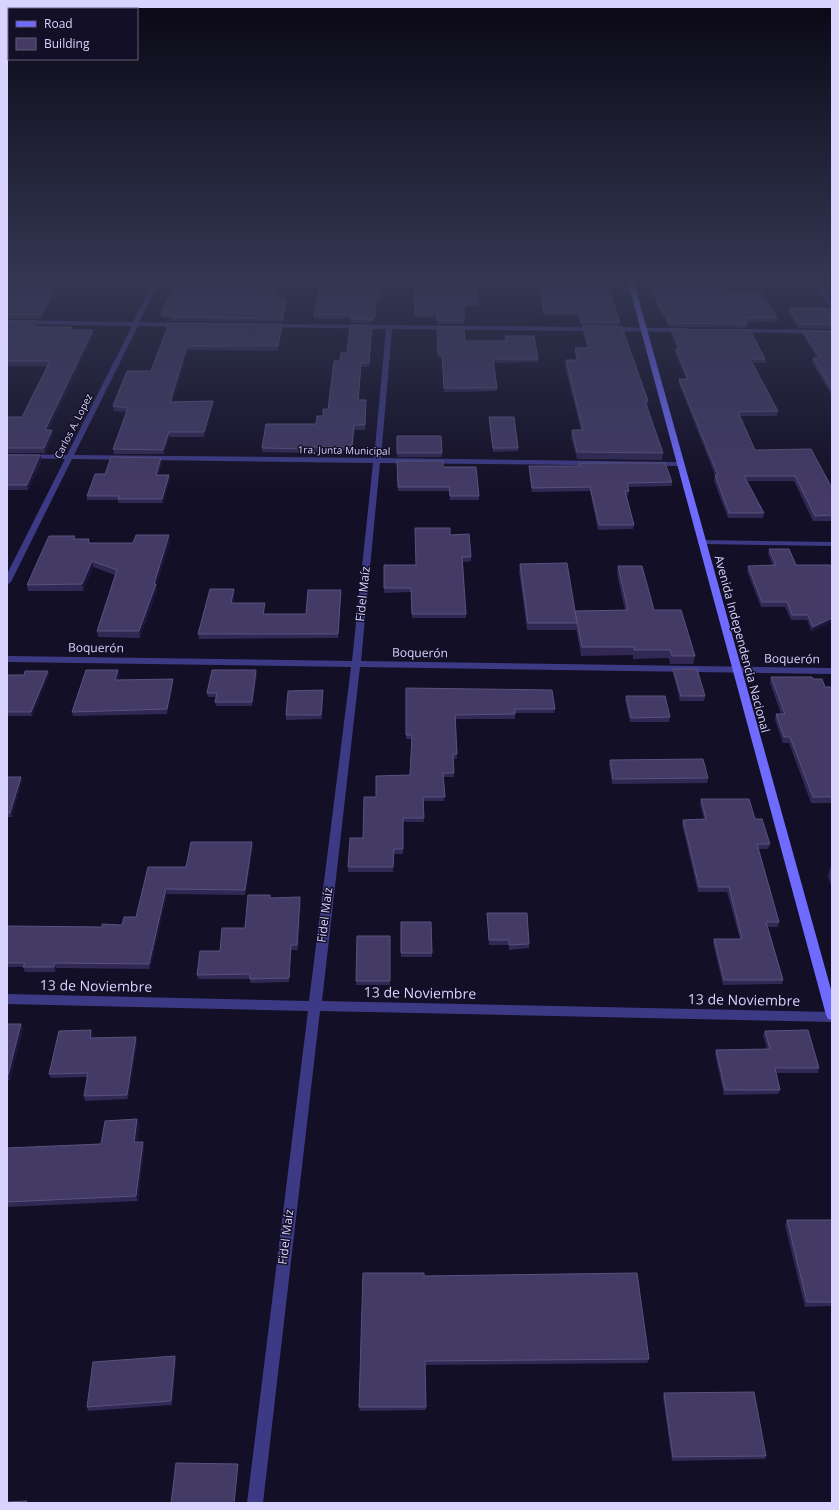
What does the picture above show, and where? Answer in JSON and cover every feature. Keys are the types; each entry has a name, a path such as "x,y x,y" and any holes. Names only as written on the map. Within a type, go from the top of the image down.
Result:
{"main road":[{"name":"Avenida Independencia Nacional","path":"649,349 832,1016"}],"street":[{"name":"Carlos A. Lopez","path":"7,582 123,349"},
{"name":"Fidel Maíz","path":"255,1503 356,664 387,349"},
{"name":"1ra. Junta Municipal","path":"7,456 680,464"},
{"path":"702,542 832,544"},
{"name":"Boquerón","path":"7,659 832,671"},
{"name":"13 de Noviembre","path":"7,999 832,1016"}],"building":[{"path":"7,349 84,349 45,430 52,430 44,448 7,448 7,417 22,417 50,361 7,361"},
{"path":"159,349 186,349 170,402 213,401 204,432 169,432 163,450 113,449 128,408 113,406 127,371 151,371"},
{"path":"347,349 370,349 369,363 361,363 358,400 366,400 365,425 354,425 352,445 348,445 348,447 311,447 311,449 262,448 266,424 316,424 317,416 323,416 323,409 328,409 334,361 340,361 341,353 347,353"},
{"path":"438,349 536,349 538,359 493,359 497,388 444,388 442,354 438,354"},
{"path":"575,349 630,349 648,401 645,401 663,453 577,452 572,430 583,430 566,360 578,360"},
{"path":"676,349 760,349 765,359 750,359 778,411 738,412 755,450 811,449 832,488 832,515 815,516 795,476 744,476 764,513 729,513 715,475 718,475 679,379 688,379"},
{"path":"815,349 832,349 832,390 813,358 820,358"},
{"path":"489,417 514,417 518,448 493,448"},
{"path":"397,436 441,436 442,453 397,453"},
{"path":"7,455 40,455 27,485 7,485"},
{"path":"111,457 161,458 156,475 169,475 162,499 118,499 119,496 87,496 95,474 105,474"},
{"path":"397,461 443,461 443,467 476,467 479,496 450,496 449,487 398,487"},
{"path":"579,463 665,463 672,482 627,483 629,491 625,491 634,525 599,525 590,487 532,488 529,466 580,466"},
{"path":"415,528 450,528 450,535 469,534 471,557 462,557 466,614 412,614 411,588 384,588 384,565 416,565"},
{"path":"136,535 169,535 154,584 156,584 139,631 97,631 117,570 92,561 82,584 27,585 49,536 75,536 73,539 89,539 88,543 133,543"},
{"path":"769,549 789,549 796,565 830,565 832,569 832,618 813,627 808,615 792,615 787,602 762,602 748,566 776,565"},
{"path":"567,563 577,623 528,623 520,564"},
{"path":"618,566 642,566 654,610 681,610 695,656 672,656 670,650 634,650 634,647 582,647 575,611 628,610"},
{"path":"210,589 234,589 231,603 265,603 263,614 306,614 308,590 341,590 338,634 198,634"},
{"path":"673,669 697,669 705,696 681,696"},
{"path":"86,670 118,670 115,680 173,679 167,709 72,712"},
{"path":"212,670 256,670 252,702 215,702 217,693 207,693"},
{"path":"25,671 48,671 31,712 7,712 7,675 24,675"},
{"path":"771,677 812,677 813,679 822,679 825,687 832,687 832,797 813,797 790,737 784,737 776,714 785,714"},
{"path":"406,688 552,690 555,709 515,709 515,714 455,715 457,754 453,754 454,773 443,773 445,797 423,797 424,818 403,818 403,849 394,849 393,867 348,867 350,838 363,838 364,797 376,797 376,776 410,775 412,735 406,735"},
{"path":"323,690 321,715 286,715 288,691"},
{"path":"626,696 665,696 670,717 631,718"},
{"path":"703,759 708,778 613,779 610,760"},
{"path":"7,777 21,777 10,813 7,813"},
{"path":"701,799 749,799 755,819 762,819 770,844 757,844 779,922 766,922 783,980 724,980 714,939 742,939 729,887 699,887 683,820 706,819"},
{"path":"191,842 252,842 245,890 166,889 149,964 55,963 54,967 23,967 25,963 7,963 7,926 102,927 102,924 122,925 124,917 136,917 148,867 186,867"},
{"path":"248,895 270,895 270,898 300,897 297,945 291,945 289,978 250,979 250,974 197,975 200,951 220,951 222,928 245,928"},
{"path":"487,913 527,913 529,944 509,945 509,940 489,940"},
{"path":"401,922 431,922 432,953 401,953"},
{"path":"357,936 390,936 390,981 356,981"},
{"path":"7,1024 21,1024 7,1076"},
{"path":"91,1030 90,1038 136,1037 127,1095 84,1096 88,1073 49,1074 59,1031"},
{"path":"808,1030 819,1068 775,1068 780,1090 725,1090 716,1050 770,1049 765,1031"},
{"path":"137,1119 134,1142 143,1142 136,1196 7,1202 7,1148 101,1144 105,1121"},
{"path":"787,1220 832,1220 832,1302 807,1302"},
{"path":"363,1273 424,1273 424,1276 637,1273 649,1359 425,1361 426,1407 359,1407"},
{"path":"175,1356 171,1401 87,1407 93,1362"},
{"path":"754,1392 766,1456 673,1457 664,1393"},
{"path":"176,1463 238,1464 234,1503 171,1503"},
{"path":"27,1501 26,1503 7,1503 7,1502"}]}
